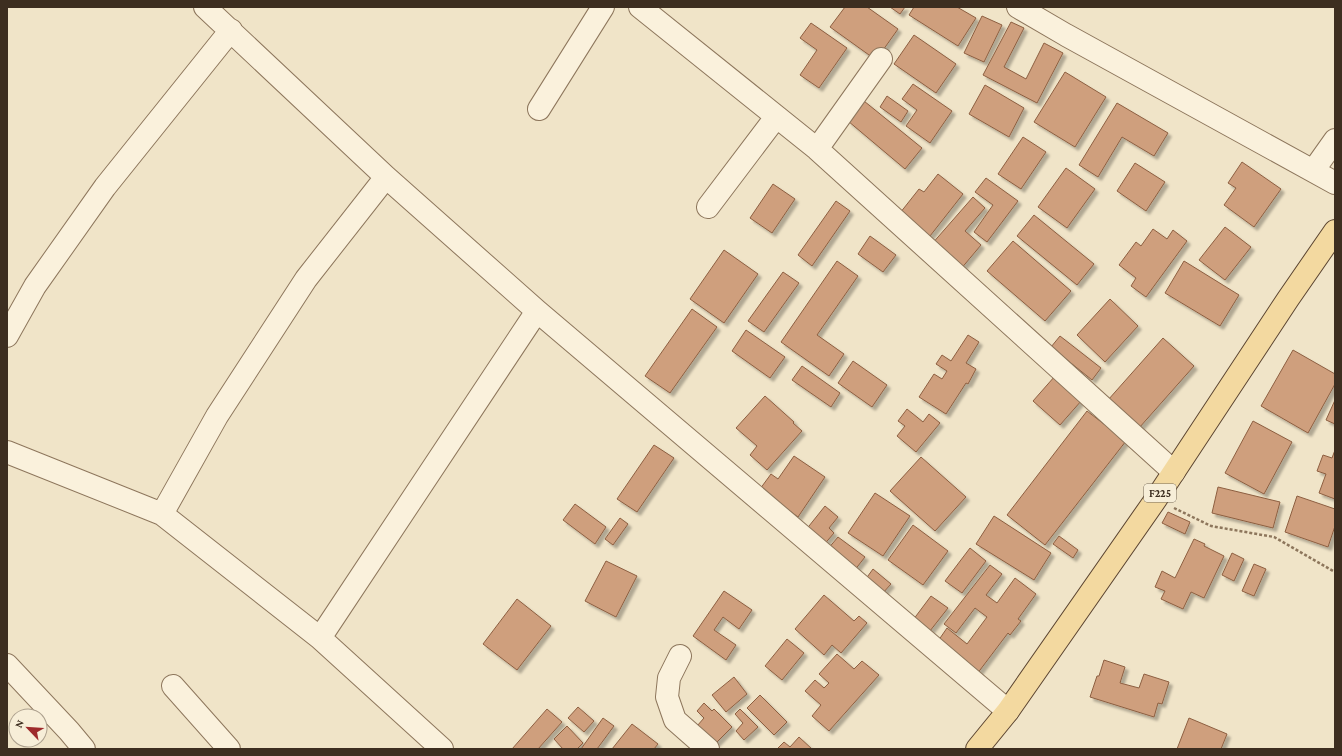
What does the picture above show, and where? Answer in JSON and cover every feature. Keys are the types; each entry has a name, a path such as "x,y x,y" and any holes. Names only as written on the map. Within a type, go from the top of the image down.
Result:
{"main road":[{"name":"F225","path":"977,749 1008,711 1156,499 1288,299 1335,231"}],"street":[{"path":"205,7 386,177 537,311 1008,711"},
{"path":"539,109 603,7"},
{"path":"640,7 817,149 1174,472"},
{"path":"1018,7 1335,183"},
{"path":"7,336 36,286 105,187 231,30"},
{"path":"817,149 881,59"},
{"path":"708,207 776,117"},
{"path":"1313,171 1335,140"},
{"path":"162,514 217,416 306,279 386,177"},
{"path":"320,638 537,311"},
{"path":"7,452 162,514 320,638 442,749"},
{"path":"680,656 669,678 667,697 675,720 708,749"},
{"path":"7,665 84,749"},
{"path":"173,686 229,749"}],"path":[{"path":"1156,499 1211,526 1274,537 1335,572"}],"building":[{"path":"845,7 867,7 898,29 876,60 830,27"},
{"path":"890,7 905,7 900,14"},
{"path":"914,7 957,7 976,18 958,46 909,15"},
{"path":"982,16 1002,25 984,62 964,53"},
{"path":"1011,22 1024,28 1004,67 1026,79 1044,43 1063,53 1037,103 983,75"},
{"path":"811,23 847,48 819,88 800,75 817,50 800,38"},
{"path":"914,35 956,64 936,93 894,64"},
{"path":"1065,72 1106,97 1075,147 1034,122"},
{"path":"913,84 952,111 930,143 906,126 917,110 902,99"},
{"path":"985,85 1024,108 1009,137 969,114"},
{"path":"887,96 908,111 901,122 880,107"},
{"path":"864,101 922,148 905,169 848,121"},
{"path":"1117,103 1168,133 1154,156 1122,137 1098,177 1079,165"},
{"path":"1023,137 1046,152 1021,189 998,174"},
{"path":"1242,162 1281,189 1254,227 1224,205 1236,188 1228,183"},
{"path":"1135,163 1165,182 1146,211 1117,191"},
{"path":"1066,168 1095,189 1067,228 1038,207"},
{"path":"938,174 963,194 930,236 900,213 919,189 924,192"},
{"path":"986,178 1018,201 987,242 974,232 993,205 975,192"},
{"path":"773,184 795,199 772,233 750,218"},
{"path":"973,197 985,208 965,231 981,245 960,270 931,245"},
{"path":"836,201 850,211 812,266 798,255"},
{"path":"1034,215 1094,264 1077,285 1017,236"},
{"path":"1225,227 1251,247 1225,280 1199,260"},
{"path":"1153,229 1167,239 1173,230 1187,241 1146,297 1131,286 1136,278 1119,265 1136,242 1141,246"},
{"path":"870,236 896,255 883,272 858,254"},
{"path":"1013,241 1071,291 1045,321 987,271"},
{"path":"724,250 758,274 724,323 690,299"},
{"path":"837,261 858,276 817,335 844,354 829,376 781,342"},
{"path":"1184,261 1239,295 1220,326 1165,293"},
{"path":"783,272 799,283 764,332 748,321"},
{"path":"1110,299 1138,326 1105,362 1077,335"},
{"path":"692,309 717,327 670,393 645,376"},
{"path":"746,330 785,357 770,378 732,351"},
{"path":"968,335 979,342 966,363 976,369 968,384 966,383 946,414 919,397 934,374 942,379 947,371 936,364 942,355 951,361"},
{"path":"1060,336 1101,368 1092,380 1051,347"},
{"path":"1163,338 1194,366 1139,428 1108,400"},
{"path":"1293,350 1335,374 1335,384 1308,433 1261,406"},
{"path":"853,361 887,385 872,407 838,383"},
{"path":"802,366 840,393 831,407 792,380"},
{"path":"1055,376 1082,400 1060,425 1033,401"},
{"path":"765,396 802,431 767,470 750,455 757,446 736,428"},
{"path":"1335,400 1335,424 1326,420"},
{"path":"907,409 923,422 929,414 940,423 916,452 897,436 905,426 898,421"},
{"path":"1087,411 1126,441 1045,545 1007,515"},
{"path":"1253,421 1292,442 1264,494 1225,473"},
{"path":"654,445 674,458 637,512 617,499"},
{"path":"1335,450 1335,499 1319,493 1326,474 1317,471 1323,455 1332,458"},
{"path":"794,456 825,477 798,517 760,489 771,474 778,479"},
{"path":"921,457 966,497 935,531 890,491"},
{"path":"1218,487 1280,502 1273,528 1212,513"},
{"path":"875,493 910,516 883,556 848,533"},
{"path":"1297,496 1335,509 1335,526 1328,547 1285,532"},
{"path":"575,504 606,527 595,544 563,520"},
{"path":"825,506 838,517 829,528 834,533 822,547 805,531"},
{"path":"1168,512 1190,522 1185,534 1162,523"},
{"path":"994,516 1051,553 1034,580 976,544"},
{"path":"620,518 628,524 613,545 605,539"},
{"path":"913,525 948,551 923,585 888,560"},
{"path":"1059,536 1078,550 1073,558 1053,544"},
{"path":"838,537 865,557 854,571 827,550"},
{"path":"1194,539 1224,556 1204,598 1191,592 1183,609 1161,599 1165,591 1155,587 1162,571 1175,578"},
{"path":"970,548 986,561 962,593 945,581"},
{"path":"1232,553 1244,559 1234,581 1222,575"},
{"path":"606,561 637,576 616,617 585,601"},
{"path":"1254,564 1266,569 1254,596 1242,591"},
{"path":"990,565 1002,574 986,595 997,603 1015,578 1036,594 1018,619 1021,621 1010,635 1008,633 977,674 936,644 947,628 967,644 987,617 975,608 956,633 944,624"},
{"path":"873,569 891,584 882,594 865,580"},
{"path":"724,591 752,610 739,629 723,617 714,630 736,645 726,660 693,636"},
{"path":"824,595 854,621 859,616 867,623 841,653 832,645 824,655 795,629"},
{"path":"931,596 948,608 926,636 910,624"},
{"path":"517,599 551,626 517,670 483,644"},
{"path":"787,639 804,653 782,680 765,666"},
{"path":"837,654 854,669 862,661 879,675 829,731 812,716 821,705 805,691 815,680 824,688 829,683 819,674"},
{"path":"1104,660 1125,667 1120,683 1139,688 1144,674 1169,682 1162,704 1158,703 1154,717 1090,697"},
{"path":"734,677 747,694 726,712 712,695"},
{"path":"760,695 787,722 774,735 747,708"},
{"path":"704,703 712,711 714,709 732,727 715,744 697,726 704,718 697,711"},
{"path":"578,707 594,721 584,732 568,718"},
{"path":"547,709 562,722 538,749 512,749"},
{"path":"740,709 758,727 744,740 736,731 743,723 735,714"},
{"path":"603,718 614,726 597,749 581,749"},
{"path":"1189,718 1227,734 1221,749 1177,749"},
{"path":"632,724 658,744 654,749 612,749"},
{"path":"567,726 583,743 577,749 563,749 554,739"},
{"path":"799,737 812,749 777,749 784,742 790,747"}]}
